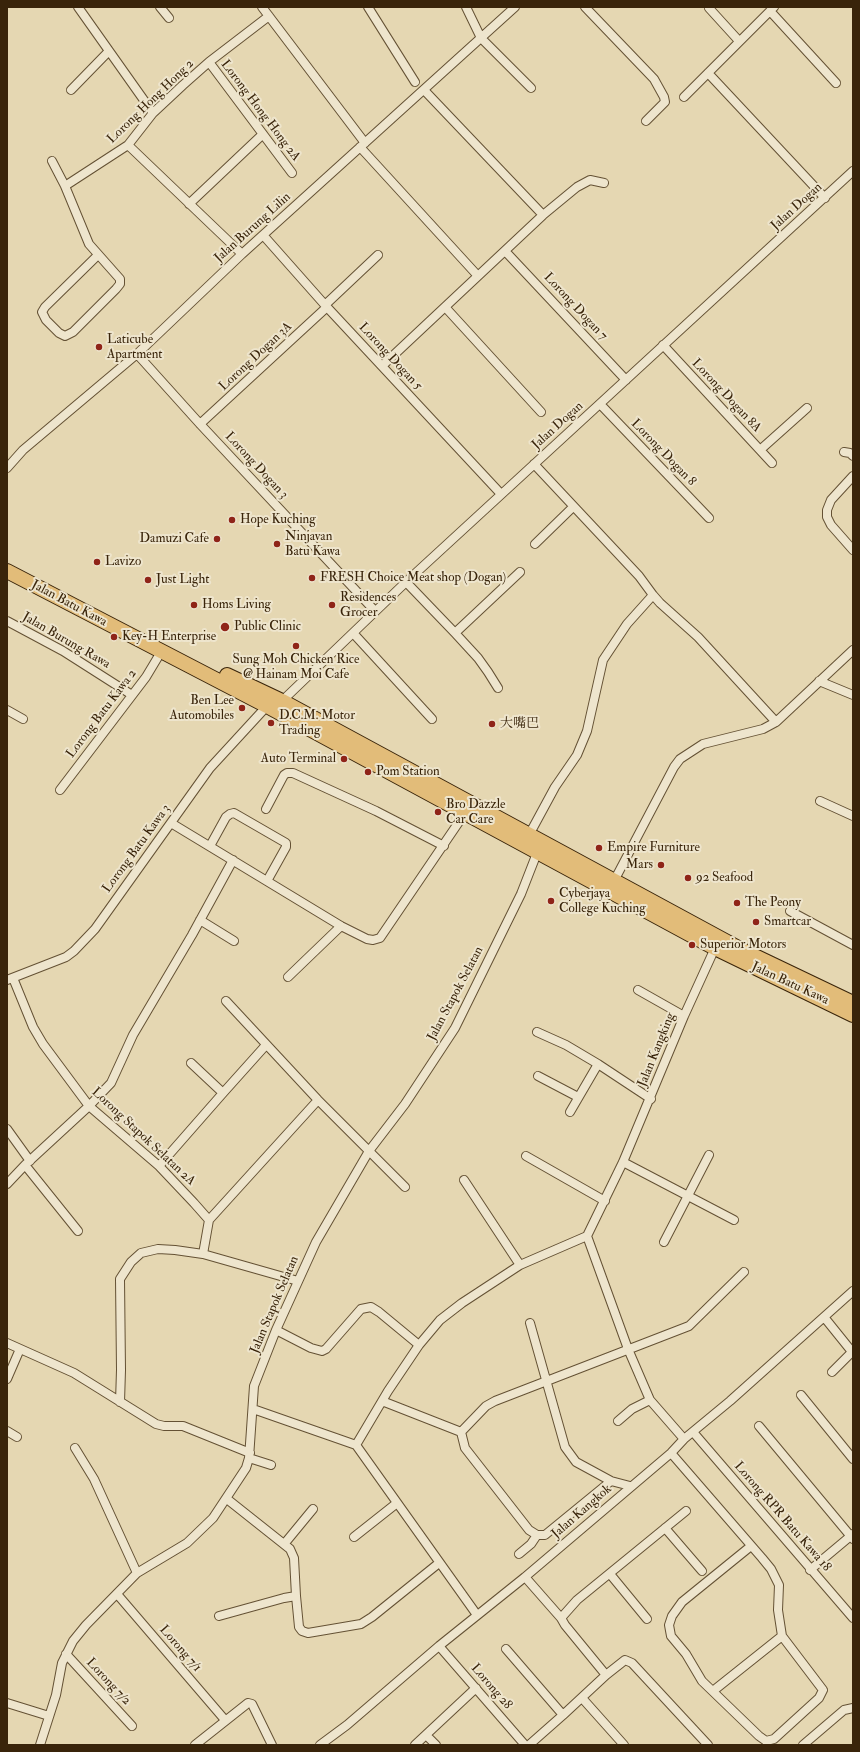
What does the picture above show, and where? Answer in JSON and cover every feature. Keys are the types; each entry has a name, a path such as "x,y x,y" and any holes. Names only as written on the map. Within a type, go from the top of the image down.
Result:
{"highway":[{"name":"Jalan Batu Kawa","path":"7,561 172,648 282,701 740,950 849,1000"},
{"name":"Jalan Batu Kawa","path":"7,571 267,706 715,948 853,1015"}],"street":[{"path":"78,7 153,114"},
{"path":"160,7 169,18"},
{"path":"262,7 362,145 478,276"},
{"path":"368,7 415,82"},
{"path":"466,7 481,38 531,88"},
{"name":"Jalan Burung Lilin","path":"7,468 23,450 137,354 242,254 515,7"},
{"path":"585,7 654,79 664,97 665,102 646,121"},
{"path":"709,8 739,41"},
{"path":"684,97 772,9 836,83"},
{"name":"Lorong Hong Hong 2","path":"65,186 128,145 153,114 209,62 269,16"},
{"path":"71,90 109,51"},
{"name":"Lorong Hong Hong 2A","path":"209,62 292,173"},
{"path":"708,73 825,198"},
{"path":"424,90 543,215"},
{"path":"189,204 263,134"},
{"path":"128,145 242,254"},
{"path":"52,161 65,186 89,244 120,279 120,284 73,332 65,336 59,333 46,320 42,312 45,307 98,255"},
{"name":"Jalan Dogan","path":"282,701 406,582 853,172"},
{"path":"382,366 543,215 585,182 590,180 604,183"},
{"name":"Lorong Dogan 5","path":"263,235 326,306 502,494"},
{"name":"Lorong Dogan 7","path":"506,251 626,380"},
{"name":"Lorong Dogan 3A","path":"200,424 378,255"},
{"path":"445,307 541,412"},
{"name":"Lorong Dogan 8A","path":"663,346 772,463"},
{"name":"Lorong Dogan 3","path":"137,354 200,424 375,611"},
{"name":"Lorong Dogan 8","path":"600,404 709,518"},
{"path":"760,450 807,408"},
{"path":"844,452 850,453 853,456"},
{"path":"534,464 639,576 660,603 698,637 776,722"},
{"path":"853,476 831,500 827,510 827,517 831,525 853,550"},
{"path":"535,544 573,507"},
{"path":"455,633 520,572"},
{"path":"406,582 455,633 488,672 498,688"},
{"path":"529,835 555,787 577,755 587,731 603,660 627,624 653,595"},
{"name":"Jalan Burung Rawa","path":"7,621 63,651 132,695"},
{"path":"353,633 432,719"},
{"path":"614,881 674,767 680,759 703,744 763,729 776,722 853,650"},
{"name":"Lorong Batu Kawa 2","path":"60,790 146,677 161,652"},
{"path":"819,681 853,695"},
{"name":"Lorong Batu Kawa 3","path":"10,979 66,957 74,951 95,929 210,768 267,706"},
{"path":"7,710 23,719"},
{"path":"266,809 284,775 287,773 293,773 444,846"},
{"path":"820,801 853,816"},
{"path":"210,846 226,817 234,813 286,843 286,847 267,881"},
{"path":"171,823 341,926 367,939 380,938 465,813"},
{"name":"Jalan Stapok Selatan","path":"40,1745 66,1654 73,1641 86,1625 137,1573 187,1543 213,1518 227,1499 246,1468 249,1455 254,1386 276,1330 316,1242 369,1151 405,1104 455,1028 521,894 537,853"},
{"path":"7,1184 111,1083 133,1035 233,860"},
{"path":"790,911 853,945"},
{"path":"200,920 234,941"},
{"path":"288,977 341,926"},
{"name":"Jalan Kangking","path":"587,1236 624,1162 684,1016 715,948"},
{"name":"Lorong Stapok Selatan 2A","path":"10,979 33,1027 43,1044 89,1106 159,1166 209,1220"},
{"path":"638,990 684,1016"},
{"path":"226,1001 318,1100 405,1188"},
{"path":"538,1032 566,1045 651,1099"},
{"path":"159,1166 266,1045"},
{"path":"191,1063 222,1093"},
{"path":"570,1112 598,1064"},
{"path":"538,1076 578,1097"},
{"path":"203,1254 209,1220 318,1100"},
{"path":"7,1129 27,1163 78,1231"},
{"path":"664,1242 709,1155"},
{"path":"526,1156 605,1201"},
{"path":"624,1162 734,1220"},
{"path":"464,1180 520,1265"},
{"path":"356,1445 382,1401 419,1346 440,1320 462,1303 520,1265 587,1236 628,1349 650,1400 684,1439"},
{"path":"120,1402 120,1279 124,1270 141,1253 149,1250 175,1250 203,1254 298,1281"},
{"path":"461,1432 491,1404 546,1381 689,1326 744,1272"},
{"name":"Jalan Kangkok","path":"320,1745 346,1725 438,1646 525,1577 630,1486 671,1453 684,1439 853,1291"},
{"path":"276,1330 311,1348 322,1350 330,1344 361,1309 371,1307 419,1346"},
{"path":"824,1317 852,1352 832,1372"},
{"path":"530,1323 565,1447 576,1462 611,1481 630,1486"},
{"path":"7,1342 74,1373 156,1424 164,1426 183,1426 271,1465"},
{"path":"7,1379 20,1349"},
{"path":"801,1395 853,1459"},
{"path":"618,1421 632,1409 650,1400"},
{"path":"382,1401 461,1432"},
{"path":"253,1409 356,1445 477,1615"},
{"path":"759,1426 852,1536 810,1570"},
{"path":"7,1432 17,1437"},
{"path":"461,1432 465,1448 530,1530 537,1535 545,1535 611,1481"},
{"name":"Lorong RPR Batu Kawa 18","path":"693,1432 810,1570 853,1618"},
{"path":"75,1448 94,1479 137,1573"},
{"path":"671,1453 752,1546 771,1569 779,1585 778,1610 782,1636 823,1690 820,1698 774,1739 766,1741 702,1681 686,1654 671,1636 669,1625 672,1616 682,1602 752,1546"},
{"path":"227,1499 285,1543 290,1549 294,1558 299,1626 302,1631 308,1633 361,1624 372,1617 439,1563"},
{"path":"354,1537 397,1503"},
{"path":"285,1543 313,1509"},
{"path":"561,1618 577,1600 686,1511"},
{"path":"665,1528 702,1571"},
{"path":"519,1554 531,1544 537,1535"},
{"path":"610,1574 647,1619"},
{"path":"525,1577 561,1618 606,1675"},
{"name":"Lorong 7/1","path":"117,1594 225,1720"},
{"path":"219,1616 296,1596"},
{"path":"713,1691 782,1636"},
{"name":"Lorong 28","path":"438,1646 525,1745"},
{"path":"506,1649 563,1715"},
{"name":"Lorong 7/2","path":"66,1654 132,1726"},
{"path":"528,1745 624,1660 632,1663 708,1745"},
{"path":"415,1745 476,1688"},
{"path":"582,1698 624,1745"},
{"path":"7,1703 49,1716"},
{"path":"195,1745 248,1703 252,1704 272,1745"},
{"path":"803,1745 844,1710 853,1708"},
{"path":"426,1734 436,1745"}],"place":[{"name":"Laticube Apartment","path":"99,347"},
{"name":"Hope Kuching","path":"232,520"},
{"name":"Damuzi Cafe","path":"217,539"},
{"name":"Ninjavan Batu Kawa","path":"277,544"},
{"name":"Lavizo","path":"97,562"},
{"name":"FRESH Choice Meat shop (Dogan)","path":"312,578"},
{"name":"Just Light","path":"148,580"},
{"name":"Homs Living","path":"194,605"},
{"name":"Residences Grocer","path":"332,605"},
{"name":"Public Clinic","path":"225,627"},
{"name":"Key-H Enterprise","path":"114,637"},
{"name":"Sung Moh Chicken Rice @ Hainam Moi Cafe","path":"296,646"},
{"name":"Ben Lee Automobiles","path":"242,708"},
{"name":"D.C.M. Motor Trading","path":"271,723"},
{"name":"大嘴巴","path":"492,724"},
{"name":"Auto Terminal","path":"344,759"},
{"name":"Pom Station","path":"368,772"},
{"name":"Bro Dazzle Car Care","path":"438,812"},
{"name":"Empire Furniture","path":"599,848"},
{"name":"Mars","path":"661,865"},
{"name":"92 Seafood","path":"688,878"},
{"name":"Cyberjaya College Kuching","path":"551,901"},
{"name":"The Peony","path":"737,903"},
{"name":"Smartcar","path":"756,922"},
{"name":"Superior Motors","path":"692,945"}]}
